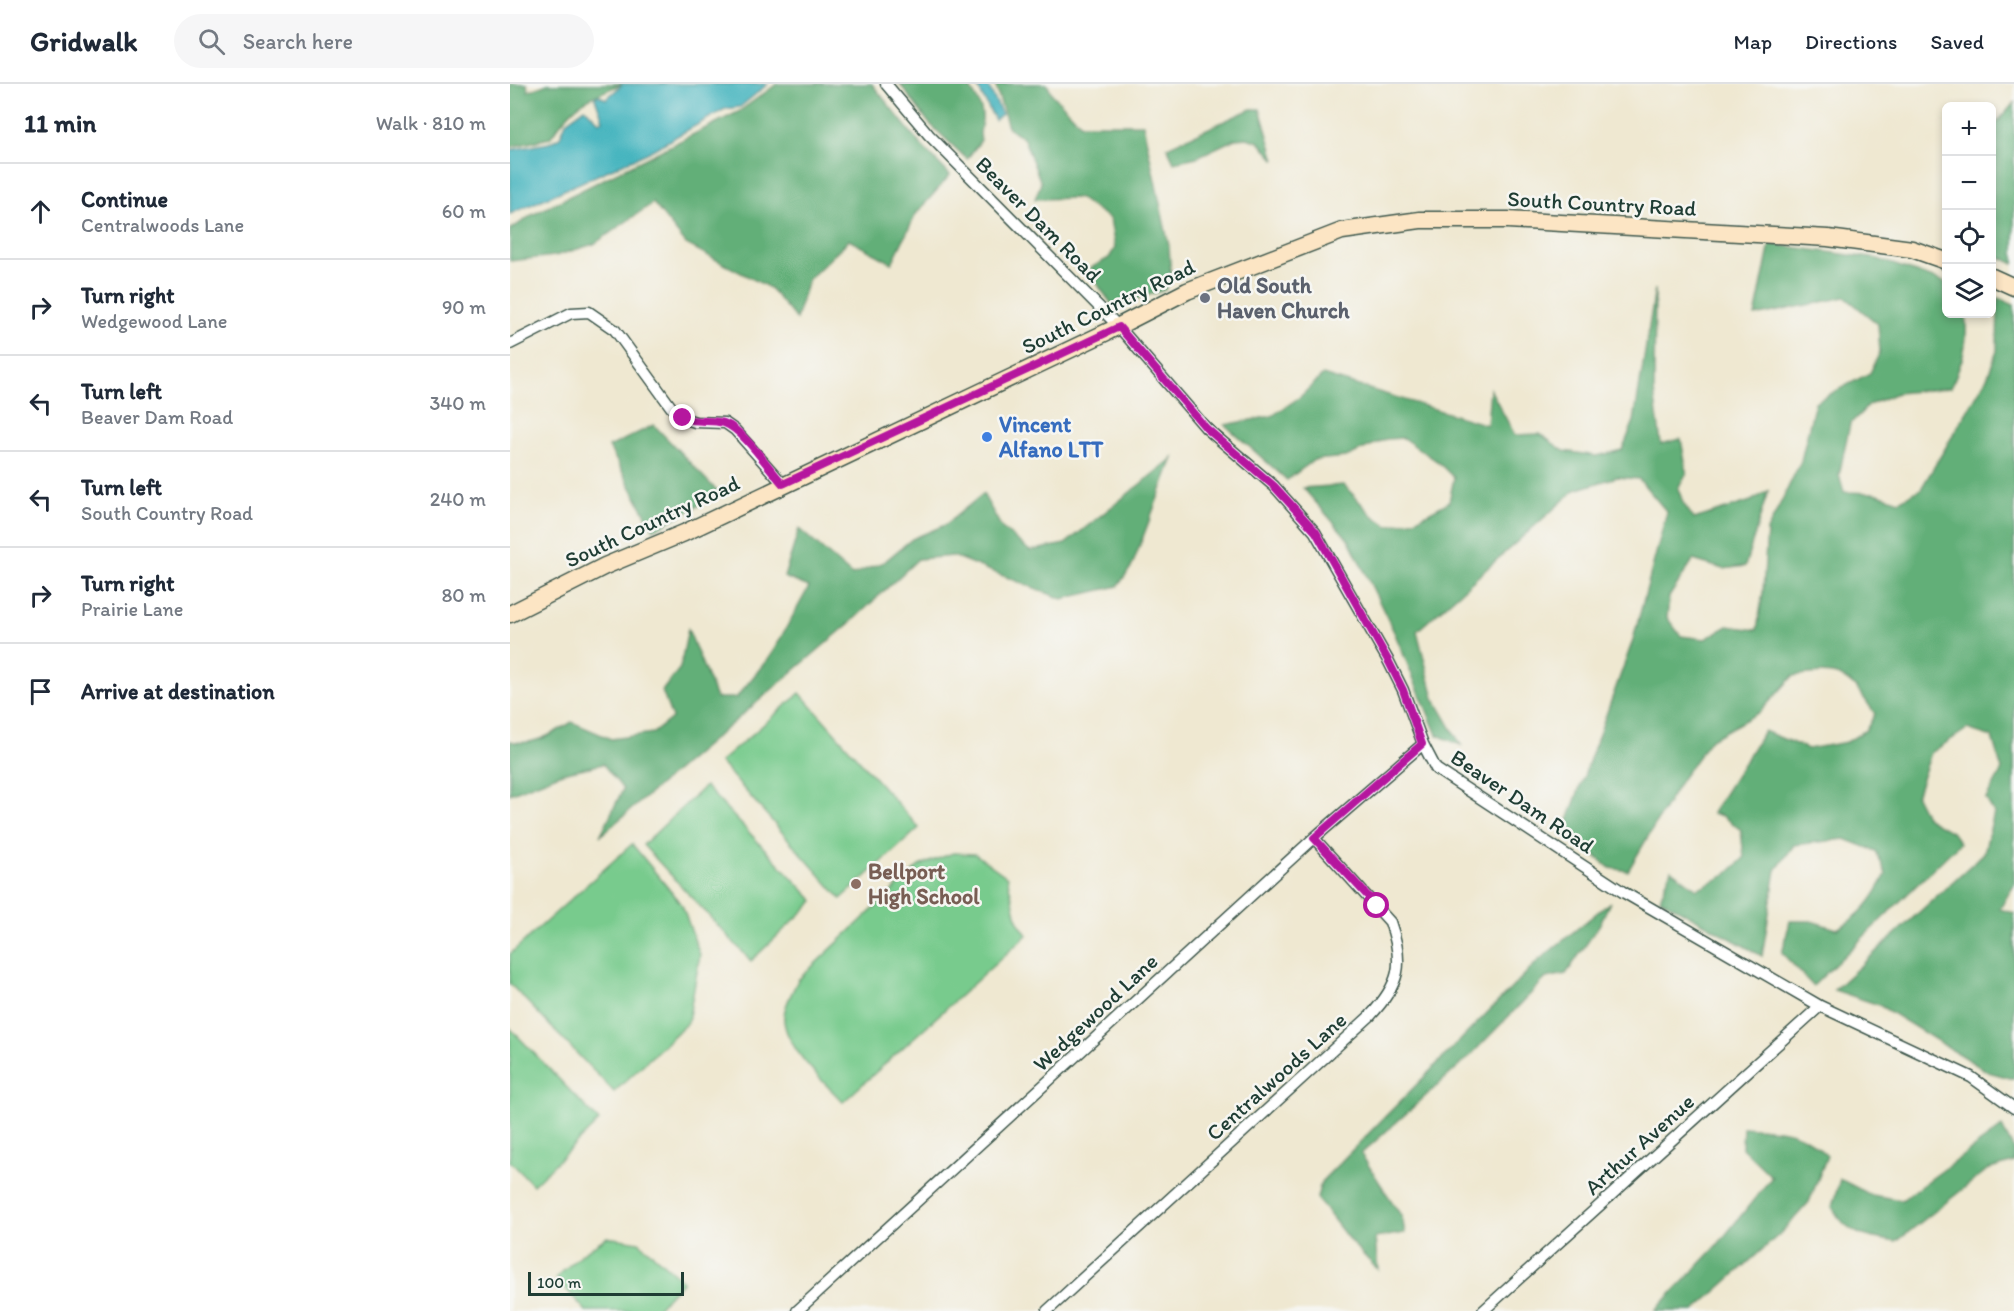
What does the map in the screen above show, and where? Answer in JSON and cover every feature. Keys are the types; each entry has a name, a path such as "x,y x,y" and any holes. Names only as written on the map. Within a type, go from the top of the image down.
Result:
{"main road":[{"name":"South Country Road","path":"510,614 1119,327 1187,291 1342,231 1420,220 1519,220 1828,238 1912,249 1942,259"},
{"path":"1996,279 2014,287"}],"street":[{"name":"Beaver Dam Road","path":"886,84 929,135 1119,327 1206,428 1274,486 1316,532 1389,662 1403,690 1422,744 1437,768 1623,892 1820,1005 1971,1077 2014,1108"},
{"path":"510,344 571,313 589,312 615,330 671,407 683,418 695,422 725,423 783,484"},
{"name":"Wedgewood Lane","path":"796,1311 1314,838 1422,744"},
{"name":"Centralwoods Lane","path":"1047,1311 1362,1024 1389,995 1397,977 1398,958 1396,939 1390,922 1314,838"},
{"name":"Arthur Avenue","path":"1483,1311 1820,1005"}],"green space":[{"path":"510,84 527,84 528,91 548,84 622,84 598,94 574,109 550,138 510,147"},
{"path":"777,84 872,84 920,144 950,175 916,214 892,263 849,240 808,280 796,319 770,288 686,244 653,203 594,244 555,256 510,261 510,230 532,215 738,112"},
{"path":"900,84 939,86 967,84 979,103 982,119 981,140 967,159 929,123"},
{"path":"995,84 1047,84 1052,94 1081,124 1143,124 1169,246 1171,279 1165,290 1113,306 1087,270 1109,258 1115,248 1110,219 1079,198 1035,199 1041,183 1024,139 1008,127"},
{"path":"2014,103 2014,264 1996,255 1996,123"},
{"path":"1251,109 1260,109 1275,160 1259,142 1247,138 1235,139 1197,157 1174,162 1167,147"},
{"path":"1770,244 1878,259 1942,281 1942,318 1965,318 1964,352 1950,388 1897,393 1869,405 1850,424 1839,475 1844,492 1875,493 1899,501 1921,489 1987,378 1997,351 1998,298 2014,305 2014,884 2000,909 2014,913 2014,1079 1988,1072 1879,1005 1834,990 1984,853 1994,813 1986,799 2002,770 1992,737 1967,729 1931,753 1916,796 1927,818 1953,833 1960,843 1813,986 1782,953 1790,921 1811,921 1837,929 1853,918 1872,899 1886,874 1876,851 1845,839 1794,845 1776,870 1762,956 1660,899 1671,870 1697,889 1726,875 1744,858 1741,830 1722,816 1712,813 1764,731 1808,749 1847,742 1866,730 1875,714 1858,690 1842,677 1822,673 1793,676 1760,712 1711,739 1681,780 1628,871 1610,868 1571,837 1567,823 1633,640 1667,512 1639,479 1617,477 1575,490 1417,631 1434,698 1461,745 1437,735 1395,634 1349,540 1303,488 1344,485 1371,514 1388,526 1415,520 1449,502 1454,478 1438,462 1403,438 1386,439 1346,457 1314,460 1287,480 1225,425 1272,416 1300,397 1323,375 1487,425 1490,389 1515,435 1540,434 1564,451 1597,456 1622,450 1634,421 1655,289 1654,391 1661,444 1681,439 1687,473 1678,488 1683,503 1694,519 1751,501 1768,491 1745,566 1723,569 1693,560 1669,597 1667,618 1681,636 1705,639 1728,626 1757,630 1763,592 1767,531 1801,461 1815,402 1870,373 1880,352 1878,324 1845,297 1755,316"},
{"path":"654,425 720,494 654,530 609,447"},
{"path":"1173,458 1132,566 1118,586 1062,599 953,556 918,559 851,622 600,836 623,789 603,764 562,773 510,794 510,741 534,741 572,722 611,739 653,733 672,718 662,691 680,668 688,629 716,698 736,698 771,655 809,587 784,577 799,529 852,575 884,562 912,539 945,525 983,494 1002,528 1030,551 1065,544"},
{"path":"800,693 919,828 841,899 720,762"},
{"path":"705,786 814,901 751,961 643,845"},
{"path":"632,844 682,905 700,955 688,1022 614,1092 510,984 510,954"},
{"path":"953,853 975,854 1007,877 1018,922 1027,935 843,1102 816,1074 789,1038 785,1026 786,1006 798,980 919,866"},
{"path":"1610,902 1600,924 1566,974 1546,978 1468,1058 1361,1154 1402,1217 1405,1233 1375,1238 1378,1270 1350,1241 1317,1198 1321,1182 1539,960"},
{"path":"510,1028 599,1121 533,1185 510,1161"},
{"path":"1743,1127 1780,1130 1798,1135 1827,1156 1809,1202 1783,1231 1694,1311 1655,1311 1715,1248 1772,1177 1742,1148"},
{"path":"2002,1127 2014,1150 2014,1162 1987,1170 1896,1242 1858,1233 1844,1224 1832,1207 1840,1179 1871,1195 1902,1200"},
{"path":"607,1237 639,1242 683,1281 655,1311 586,1311 556,1278 581,1254"}],"water":[{"path":"623,84 768,84 740,107 725,109 647,153 510,214 510,150 549,143 560,137 566,122 585,108 599,122 603,120 595,98 598,95 606,99"},
{"path":"976,84 987,84 1002,114 995,120"}],"place":[{"name":"Old South Haven Church","path":"1205,298"},
{"name":"Vincent Alfano LTT","path":"987,437"},
{"name":"Bellport High School","path":"856,884"}],"route":[{"path":"683,418 695,422 725,423 735,430 783,484 1119,327 1206,428 1274,486 1316,532 1403,690 1422,744 1314,838 1377,906"}]}
